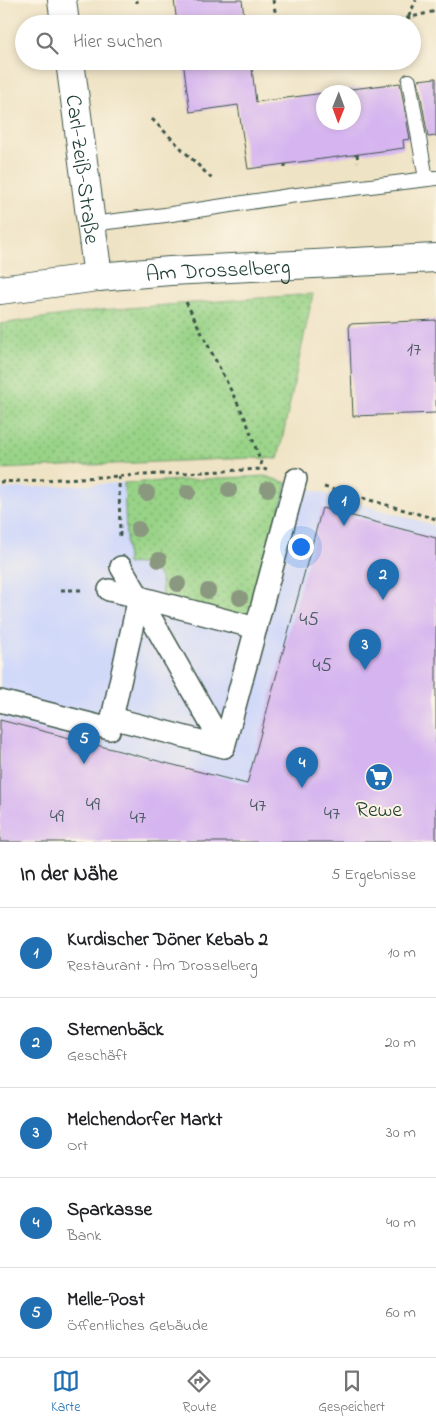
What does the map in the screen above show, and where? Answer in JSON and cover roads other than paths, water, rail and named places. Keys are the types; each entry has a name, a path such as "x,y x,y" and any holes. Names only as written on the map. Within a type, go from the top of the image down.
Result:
{"street":[{"path":"62,0 64,15"},
{"name":"Carl-Zeiß-Straße","path":"71,70 98,277"},
{"name":"Am Drosselberg","path":"0,290 98,277 170,271 436,258"},
{"path":"224,747 296,478"},
{"path":"121,568 140,597 224,747"},
{"path":"109,590 256,628"},
{"path":"0,701 110,729 140,597"},
{"path":"112,718 224,747"}],"lane":[{"path":"91,224 288,196 431,179 409,81"}],"place":[{"name":"Kurdischer Döner Kebab 2","path":"344,526"},
{"name":"Sternenbäck","path":"383,600"},
{"name":"Melchendorfer Markt","path":"365,670"},
{"name":"Melle-Post","path":"84,764"},
{"name":"Rewe","path":"379,777"},
{"name":"Sparkasse","path":"302,788"}]}
